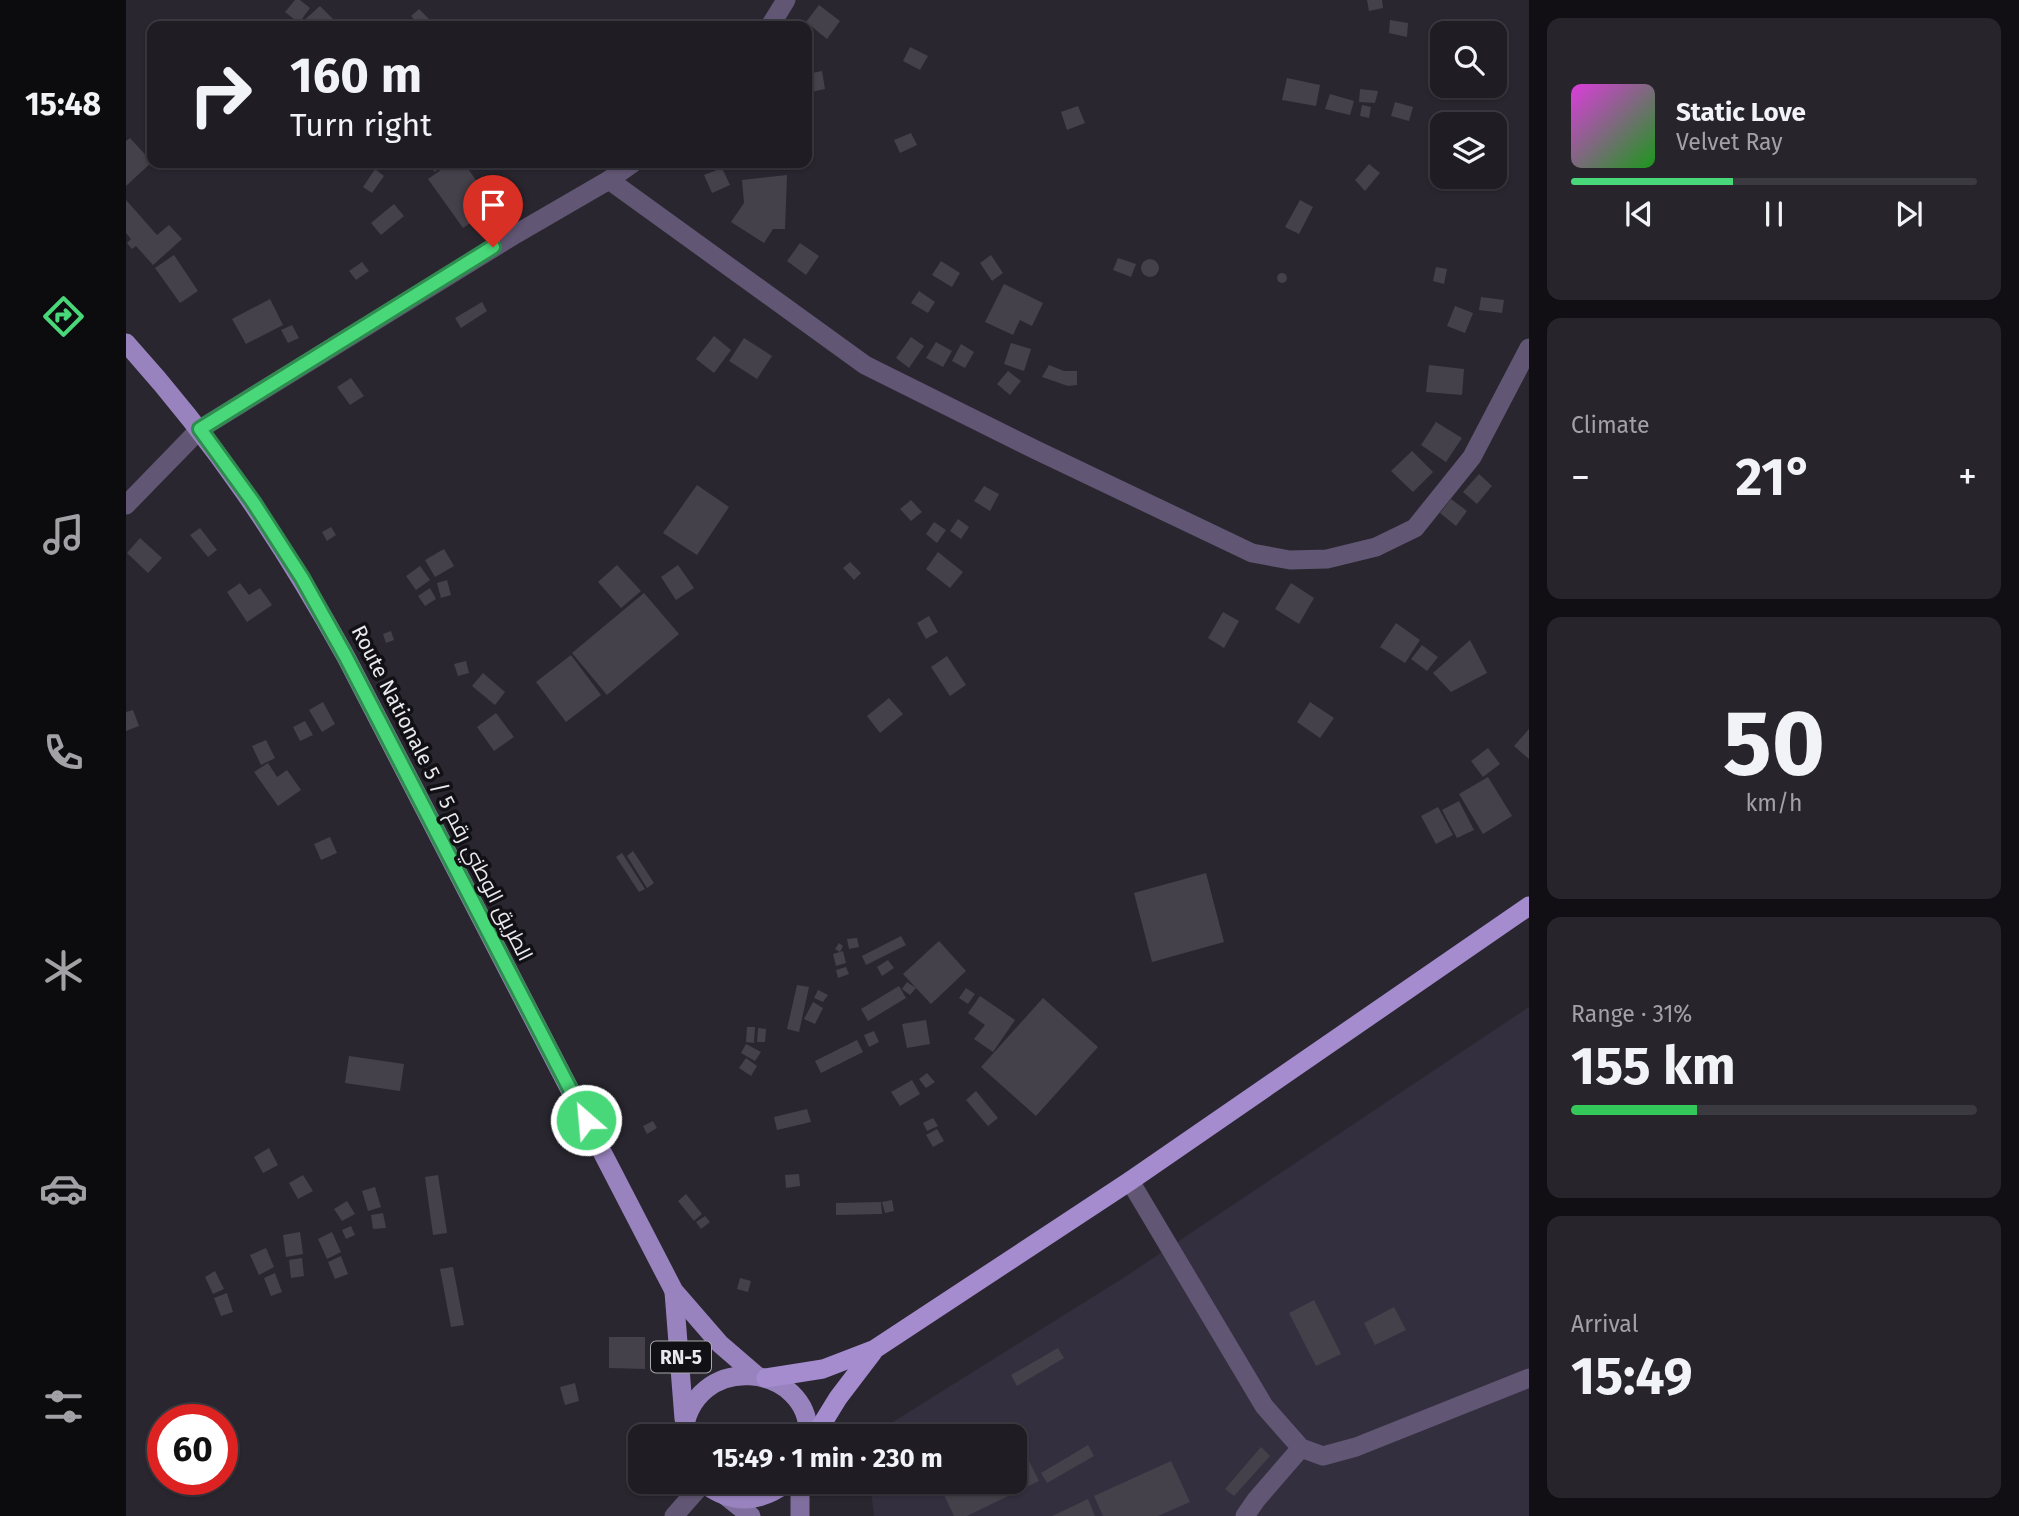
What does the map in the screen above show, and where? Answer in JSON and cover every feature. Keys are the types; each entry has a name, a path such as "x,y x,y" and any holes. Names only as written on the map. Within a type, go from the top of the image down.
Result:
{"highway":[{"path":"761,1376 823,1369 875,1349 1130,1181 1529,906"},
{"path":"822,1424 875,1349"}],"main road":[{"name":"Route Nationale 5 / الطريق الوطني رقم 5","path":"126,343 200,429 253,502 302,578 346,657 674,1291"},
{"name":"RN-5","path":"674,1291 720,1344 761,1376"},
{"name":"RN-5","path":"674,1291 684,1424"},
{"path":"686,1424 694,1402 711,1385 732,1376 761,1376 782,1385 795,1398 804,1414 806,1424"},
{"path":"722,1494 751,1516"},
{"path":"727,1497 748,1500 771,1494"},
{"path":"800,1494 800,1516"}],"street":[{"path":"773,21 786,0"},
{"path":"126,505 200,429 626,168"},
{"path":"609,180 865,365 1252,553 1290,560 1327,559 1376,547 1415,528 1472,457 1529,348"},
{"path":"1130,1181 1264,1406 1301,1448 1322,1456 1356,1447 1529,1378"},
{"path":"1245,1516 1301,1448"},
{"path":"674,1516 693,1494"}],"shaded area":[{"path":"1529,1007 1529,1516 874,1516 871,1494 1027,1494 1027,1424 892,1424 893,1422 1128,1275"}],"building":[{"path":"295,0 300,0 310,8 300,21 285,12"},
{"path":"1367,0 1382,0 1383,8 1369,11"},
{"path":"819,5 840,21 827,39 812,27 812,21 807,21"},
{"path":"320,6 335,21 303,21"},
{"path":"419,9 431,21 416,21 411,16"},
{"path":"1390,20 1408,23 1407,37 1389,33"},
{"path":"910,47 928,56 920,70 903,61"},
{"path":"822,71 825,89 812,92 812,73"},
{"path":"1287,78 1320,85 1316,106 1282,100"},
{"path":"1360,89 1378,91 1375,103 1359,102"},
{"path":"1330,94 1354,101 1350,115 1325,109"},
{"path":"1395,102 1413,107 1409,121 1391,116"},
{"path":"1362,105 1371,107 1369,118 1360,116"},
{"path":"1078,106 1085,123 1067,130 1061,112"},
{"path":"911,133 917,145 900,153 894,140"},
{"path":"130,138 147,157 147,167 126,186 126,141"},
{"path":"1369,164 1380,173 1365,191 1355,180"},
{"path":"444,168 467,168 482,189 471,197 483,214 463,228 428,179"},
{"path":"722,168 730,185 712,193 704,175"},
{"path":"375,169 384,176 372,193 363,187"},
{"path":"787,175 785,229 773,229 764,243 731,222 744,203 742,180"},
{"path":"126,200 157,235 169,225 182,239 153,265 136,246 132,249 127,243 131,239 126,233"},
{"path":"1300,200 1313,207 1299,234 1285,227"},
{"path":"394,204 404,216 381,235 371,223"},
{"path":"800,243 819,256 806,275 787,261"},
{"path":"174,255 198,291 180,303 155,268"},
{"path":"991,255 1003,273 992,281 980,263"},
{"path":"1118,258 1136,264 1131,277 1113,270"},
{"path":"1150,259 1156,262 1159,268 1156,274 1150,277 1144,274 1141,268 1144,262"},
{"path":"941,261 960,273 952,287 932,275"},
{"path":"362,262 369,271 356,280 349,271"},
{"path":"1436,267 1447,269 1444,284 1433,281"},
{"path":"1282,273 1286,274 1286,282 1282,283 1278,282 1277,278 1278,274"},
{"path":"1004,284 1043,303 1032,326 1020,320 1013,335 985,322"},
{"path":"919,291 935,302 928,313 911,303"},
{"path":"1481,297 1504,300 1502,313 1479,310"},
{"path":"270,299 283,325 246,344 232,319"},
{"path":"482,302 487,311 461,328 455,318"},
{"path":"1455,306 1473,313 1465,333 1447,326"},
{"path":"292,325 299,338 288,343 281,330"},
{"path":"714,336 731,350 714,373 696,359"},
{"path":"911,337 924,346 909,368 896,358"},
{"path":"744,338 772,356 757,379 729,361"},
{"path":"936,342 952,351 943,367 926,358"},
{"path":"1011,343 1031,349 1024,371 1004,364"},
{"path":"961,344 974,352 965,368 952,361"},
{"path":"1049,365 1064,371 1077,371 1077,385 1068,386 1042,377"},
{"path":"1429,365 1464,369 1462,395 1426,392"},
{"path":"1008,371 1021,381 1010,395 997,384"},
{"path":"351,378 364,396 350,405 337,387"},
{"path":"1436,422 1462,438 1446,462 1421,445"},
{"path":"1412,451 1433,472 1413,492 1391,471"},
{"path":"1479,474 1492,486 1477,504 1463,492"},
{"path":"697,485 729,507 697,555 663,533"},
{"path":"984,486 999,494 990,511 974,501"},
{"path":"1451,499 1467,511 1456,526 1440,513"},
{"path":"911,500 922,512 911,521 900,509"},
{"path":"958,519 969,527 961,539 950,531"},
{"path":"934,522 946,530 937,543 926,534"},
{"path":"331,527 336,535 327,541 322,532"},
{"path":"200,528 217,550 208,557 190,535"},
{"path":"140,538 162,558 148,573 127,553"},
{"path":"444,549 454,566 435,577 425,560"},
{"path":"938,552 963,572 950,588 926,569"},
{"path":"850,562 861,573 854,580 843,568"},
{"path":"617,565 641,591 621,608 598,582"},
{"path":"678,565 694,588 676,600 661,577"},
{"path":"420,566 430,580 416,590 406,576"},
{"path":"447,580 451,595 441,598 437,583"},
{"path":"240,583 249,595 260,588 272,605 247,622 227,592"},
{"path":"1291,583 1314,598 1299,624 1275,609"},
{"path":"430,588 436,599 425,606 418,596"},
{"path":"644,593 679,634 607,695 572,653"},
{"path":"1223,612 1239,621 1224,648 1208,638"},
{"path":"929,616 938,632 926,639 917,623"},
{"path":"1396,623 1420,640 1405,663 1380,647"},
{"path":"391,631 394,640 386,643 383,634"},
{"path":"1470,640 1487,673 1451,692 1433,673"},
{"path":"1422,645 1438,657 1427,671 1411,659"},
{"path":"571,655 601,695 566,722 536,682"},
{"path":"947,656 966,685 950,696 931,667"},
{"path":"466,661 469,673 458,676 454,664"},
{"path":"483,673 505,692 495,705 472,686"},
{"path":"889,698 903,714 880,733 867,716"},
{"path":"323,702 335,724 322,732 309,710"},
{"path":"1310,702 1334,718 1320,738 1297,722"},
{"path":"133,710 139,726 126,731 126,712"},
{"path":"496,713 514,737 494,751 477,727"},
{"path":"305,721 313,735 300,741 293,727"},
{"path":"1529,729 1529,759 1514,746"},
{"path":"266,740 275,758 261,765 252,746"},
{"path":"1488,748 1500,764 1483,777 1471,761"},
{"path":"268,763 277,777 287,770 301,790 278,806 254,772"},
{"path":"1488,777 1512,816 1483,834 1459,794"},
{"path":"1459,801 1474,830 1457,838 1442,810"},
{"path":"1438,807 1453,835 1436,844 1421,816"},
{"path":"330,837 337,853 321,860 314,844"},
{"path":"633,851 654,883 647,888 627,856"},
{"path":"622,853 645,889 639,892 616,857"},
{"path":"1206,873 1224,942 1152,962 1134,893"},
{"path":"901,936 906,945 866,965 862,956"},
{"path":"857,938 859,947 849,949 847,939"},
{"path":"939,941 966,971 931,1004 903,974"},
{"path":"839,943 843,946 840,952 835,949"},
{"path":"843,951 846,963 836,966 833,954"},
{"path":"888,960 894,968 882,976 877,967"},
{"path":"846,967 849,974 838,978 836,970"},
{"path":"907,982 916,988 910,995 902,989"},
{"path":"797,985 809,987 799,1032 787,1029"},
{"path":"899,986 906,998 868,1021 861,1009"},
{"path":"966,988 975,994 968,1004 959,998"},
{"path":"818,990 828,995 823,1002 814,998"},
{"path":"980,996 1015,1020 993,1052 974,1039 985,1025 968,1013"},
{"path":"1043,998 1098,1047 1036,1116 981,1067"},
{"path":"813,1002 823,1008 815,1024 804,1019"},
{"path":"926,1020 930,1044 907,1048 902,1024"},
{"path":"747,1027 755,1027 754,1043 746,1042"},
{"path":"758,1028 766,1029 765,1042 757,1042"},
{"path":"874,1031 879,1042 869,1047 864,1035"},
{"path":"857,1040 863,1052 821,1073 815,1061"},
{"path":"746,1044 761,1052 755,1061 741,1053"},
{"path":"349,1056 404,1064 400,1091 345,1083"},
{"path":"746,1058 757,1066 751,1076 739,1068"},
{"path":"927,1073 935,1082 926,1088 919,1079"},
{"path":"912,1080 920,1094 900,1106 891,1092"},
{"path":"976,1091 998,1118 988,1126 966,1100"},
{"path":"807,1109 811,1122 777,1130 774,1117"},
{"path":"933,1118 938,1126 927,1131 923,1123"},
{"path":"653,1121 657,1128 647,1134 643,1126"},
{"path":"937,1129 944,1141 933,1147 926,1135"},
{"path":"269,1148 278,1165 263,1173 254,1157"},
{"path":"799,1174 800,1186 786,1188 785,1175"},
{"path":"303,1175 313,1191 298,1199 289,1183"},
{"path":"438,1175 447,1233 433,1235 425,1177"},
{"path":"375,1187 381,1207 368,1211 362,1191"},
{"path":"686,1194 702,1214 694,1221 678,1201"},
{"path":"892,1200 894,1211 885,1213 882,1202"},
{"path":"347,1201 355,1214 342,1221 334,1209"},
{"path":"881,1202 882,1214 836,1215 836,1203"},
{"path":"383,1213 386,1228 373,1229 371,1215"},
{"path":"705,1216 710,1222 701,1229 696,1222"},
{"path":"351,1226 355,1235 346,1239 342,1230"},
{"path":"300,1232 303,1254 286,1257 283,1235"},
{"path":"332,1232 341,1252 327,1259 318,1239"},
{"path":"266,1248 274,1267 259,1275 250,1255"},
{"path":"341,1256 348,1274 335,1279 328,1262"},
{"path":"302,1258 304,1276 291,1278 289,1260"},
{"path":"453,1267 464,1325 451,1327 440,1269"},
{"path":"215,1271 224,1289 213,1294 205,1277"},
{"path":"275,1273 282,1292 271,1296 264,1278"},
{"path":"740,1278 751,1281 748,1292 737,1289"},
{"path":"227,1293 233,1312 221,1316 214,1298"},
{"path":"1314,1300 1341,1354 1316,1366 1289,1313"},
{"path":"1394,1307 1406,1330 1375,1345 1364,1323"},
{"path":"609,1337 645,1337 645,1369 609,1368"},
{"path":"1058,1348 1064,1358 1017,1386 1011,1375"},
{"path":"575,1383 579,1401 565,1405 560,1387"},
{"path":"1088,1445 1094,1456 1047,1483 1041,1473"},
{"path":"1261,1447 1270,1456 1234,1496 1225,1489"},
{"path":"1027,1457 1039,1481 1027,1487"},
{"path":"1171,1461 1190,1502 1158,1516 1103,1516 1094,1496"},
{"path":"1012,1494 967,1516 954,1516 944,1495"},
{"path":"1088,1499 1095,1516 1052,1516"}],"route":[{"path":"493,247 200,429 253,502 302,578 346,657 586,1120"}]}
